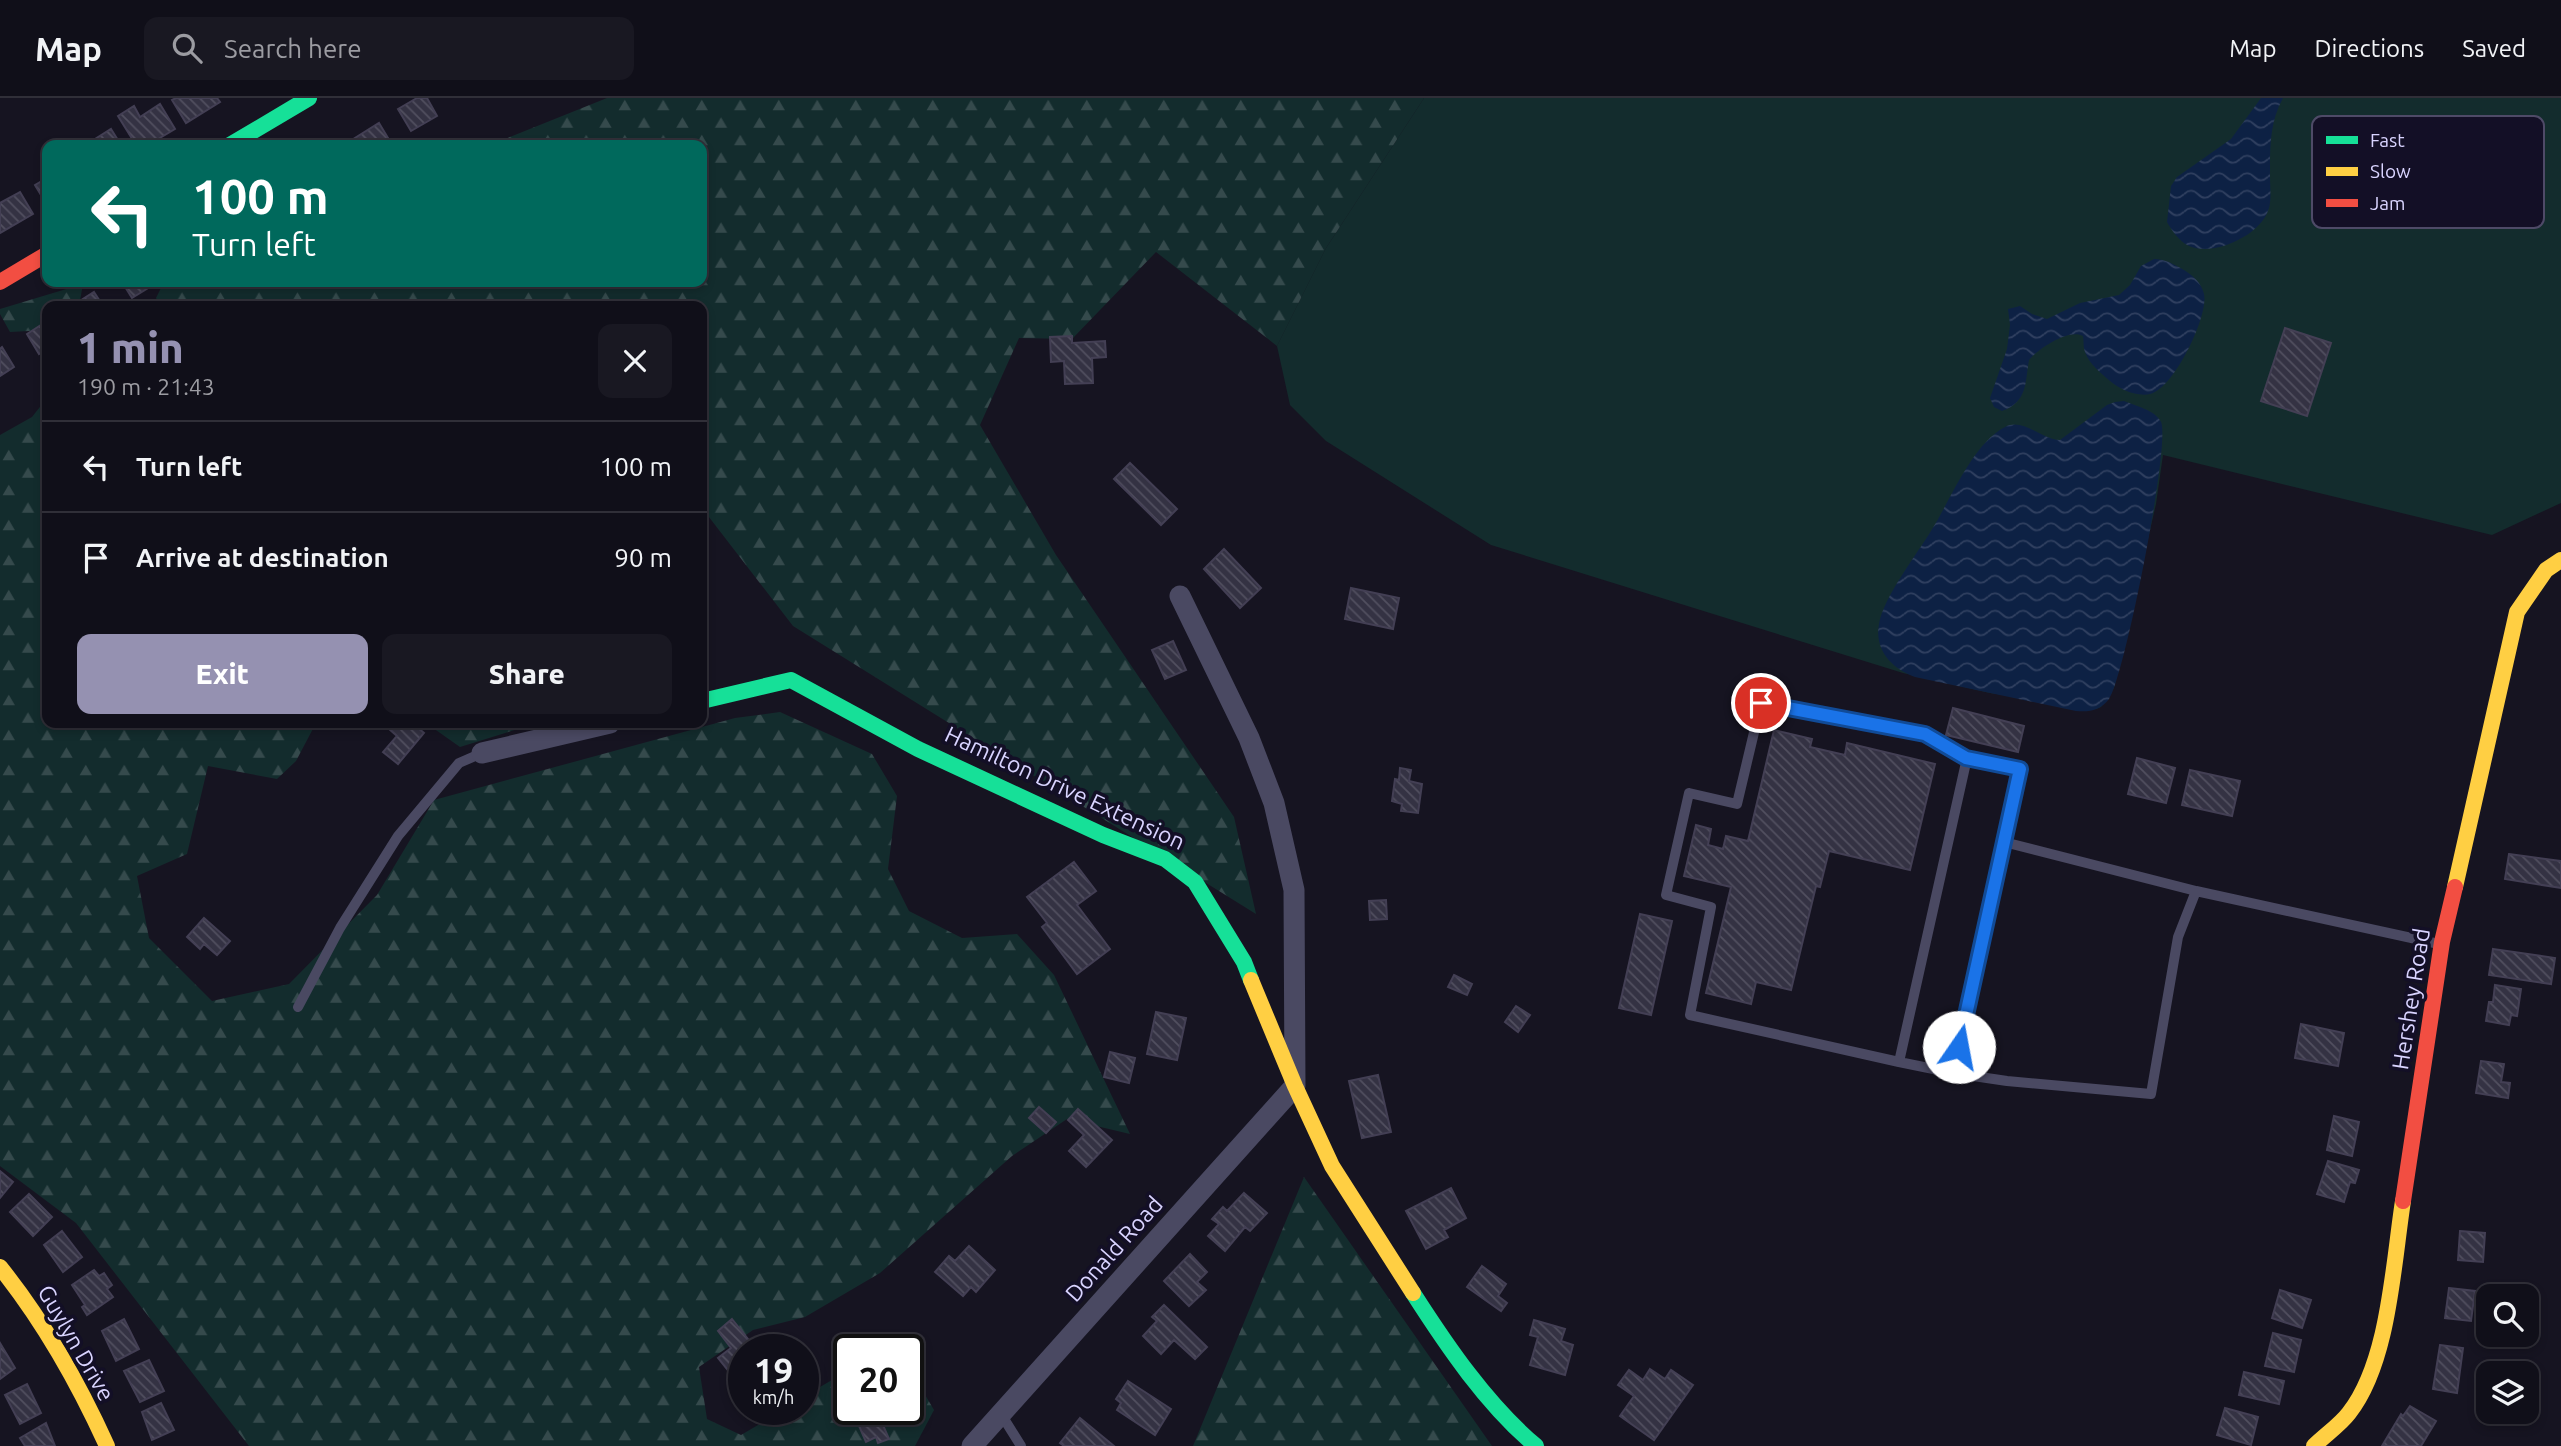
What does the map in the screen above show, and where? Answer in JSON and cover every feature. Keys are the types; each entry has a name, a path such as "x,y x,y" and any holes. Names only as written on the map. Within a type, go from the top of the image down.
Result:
{"street":[{"path":"238,140 309,98"},
{"path":"0,282 42,257"},
{"name":"Hershey Road","path":"2314,1446 2348,1413 2369,1379 2382,1338 2442,945 2517,612 2546,570 2561,560"},
{"name":"Hamilton Drive Extension","path":"1180,596 1249,738 1274,803 1294,890 1294,1086"},
{"name":"Hamilton Drive Extension","path":"707,700 791,680 918,749 1086,827 1164,859 1195,882 1244,962 1294,1086 1332,1166 1446,1345 1518,1431 1536,1446"},
{"path":"482,753 589,728"},
{"name":"Donald Road","path":"972,1446 1294,1086"},
{"name":"Guylyn Drive","path":"0,1266 46,1328 107,1446"}],"lane":[{"path":"1953,1073 2020,769 1966,758 1925,734 1761,703 1737,803 1689,793 1666,895 1711,907 1690,1015 1953,1073 2007,1081 2151,1094 2178,937 2196,891"},
{"path":"298,1007 340,928 398,836 459,763 482,753"},
{"path":"1899,1062 1966,758"},
{"path":"2004,842 2196,891 2442,945"},
{"path":"1001,1415 1021,1446"}],"green space":[{"path":"607,98 1424,98 1326,248 1277,346 1156,252 1072,339 1019,338 980,425 1056,555 1234,817 1256,914 793,626 707,514 707,301 158,301 156,298 162,287 707,287 707,140 502,140"},
{"path":"1424,98 2561,98 2561,503 2492,535 2163,455 2156,504 2114,688 2101,707 2096,709 1990,693 1903,673 1491,545 1326,441 1290,405 1277,346 1326,248"},
{"path":"73,287 82,287 80,301 42,301 42,330 10,332 0,309"},
{"path":"42,404 42,728 313,728 296,761 277,779 208,766 187,854 137,876 149,938 212,1001 289,984 377,895 434,800 698,728 707,728 707,726 735,718 780,712 872,754 897,796 888,869 909,911 962,938 1017,934 1054,975 1130,1134 1067,1119 1012,1156 880,1273 805,1317 753,1330 747,1334 728,1334 728,1347 699,1367 707,1419 741,1435 758,1425 819,1425 819,1388 833,1379 833,1425 924,1425 924,1393 934,1410 915,1446 249,1446 76,1223 0,1166 0,435 32,417"},
{"path":"433,728 521,728 460,747"},
{"path":"1304,1177 1492,1446 1193,1446"}],"water":[{"path":"2261,98 2283,98 2278,107 2271,137 2268,211 2255,229 2234,242 2210,249 2189,246 2176,236 2167,222 2171,186 2177,177 2231,139"},
{"path":"2154,259 2169,262 2187,272 2199,283 2204,294 2201,318 2195,334 2188,351 2169,380 2150,394 2128,392 2110,381 2089,360 2084,350 2083,336 2070,335 2046,345 2029,360 2024,390 2017,402 2002,411 1994,407 1990,398 2007,349 2010,325 2008,309 2020,306 2047,319 2080,303 2119,295 2130,285 2141,266"},
{"path":"2124,401 2145,409 2158,418 2161,422 2162,439 2153,514 2135,608 2116,682 2106,703 2094,710 2076,711 1915,677 1892,664 1879,642 1882,613 1982,446 1993,435 2012,425 2026,427 2046,437 2060,440 2107,405"}],"building":[{"path":"217,98 220,102 186,123 172,100"},
{"path":"417,98 427,98 437,116 411,131 398,109"},
{"path":"160,104 175,129 156,140 133,140 118,116 134,106 140,117"},
{"path":"379,123 389,140 352,140"},
{"path":"111,129 118,140 96,140"},
{"path":"42,181 42,197 35,185"},
{"path":"20,192 33,214 0,233 0,203"},
{"path":"125,287 150,287 132,298"},
{"path":"94,292 100,301 80,301"},
{"path":"42,324 42,352 39,354 27,334"},
{"path":"2285,328 2331,343 2307,416 2261,401"},
{"path":"1072,336 1072,343 1105,341 1106,357 1092,358 1093,383 1065,384 1064,361 1051,362 1050,337"},
{"path":"2,347 14,367 0,376 0,349"},
{"path":"1130,463 1177,509 1161,525 1114,479"},
{"path":"1224,549 1261,588 1240,608 1204,569"},
{"path":"1351,588 1399,598 1393,629 1345,619"},
{"path":"1173,641 1186,670 1165,679 1152,650"},
{"path":"1953,708 2024,726 2018,752 1946,735"},
{"path":"418,728 424,733 398,764 383,752 397,736 389,729"},
{"path":"1774,730 1812,739 1810,747 1845,755 1847,743 1935,764 1910,870 1829,851 1820,887 1816,886 1791,990 1756,982 1751,1004 1706,993 1731,887 1684,876 1696,825 1711,829 1708,845 1723,849 1726,836 1748,841"},
{"path":"2137,758 2175,768 2166,803 2128,794"},
{"path":"1400,768 1411,770 1409,781 1422,784 1418,813 1401,811 1402,804 1392,801 1395,779 1399,780"},
{"path":"2190,770 2240,781 2232,816 2182,805"},
{"path":"2509,854 2561,861 2561,888 2505,879"},
{"path":"1074,862 1096,891 1077,905 1110,949 1077,974 1042,927 1047,923 1027,897"},
{"path":"1386,900 1387,919 1370,920 1369,901"},
{"path":"1640,914 1672,921 1651,1015 1619,1008"},
{"path":"204,918 230,941 217,955 204,944 200,949 187,937"},
{"path":"2493,949 2555,958 2551,984 2489,975"},
{"path":"1454,975 1472,984 1467,995 1448,987"},
{"path":"2495,985 2521,989 2517,1016 2511,1015 2509,1025 2486,1021 2489,1002 2493,1002"},
{"path":"1516,1006 1530,1015 1518,1032 1505,1022"},
{"path":"1156,1012 1186,1018 1177,1060 1147,1054"},
{"path":"2301,1024 2344,1033 2338,1066 2295,1058"},
{"path":"1110,1052 1135,1058 1129,1083 1104,1077"},
{"path":"2481,1061 2504,1064 2501,1082 2510,1083 2508,1098 2476,1093"},
{"path":"1378,1075 1391,1132 1362,1138 1349,1081"},
{"path":"1039,1107 1056,1122 1046,1133 1029,1118"},
{"path":"1078,1109 1112,1140 1086,1167 1069,1151 1084,1135 1068,1120"},
{"path":"2334,1116 2359,1122 2352,1156 2327,1150"},
{"path":"2328,1161 2359,1170 2355,1183 2350,1182 2344,1202 2317,1194"},
{"path":"0,1171 13,1182 0,1198"},
{"path":"1451,1188 1466,1218 1444,1230 1448,1237 1426,1249 1406,1211"},
{"path":"1244,1193 1267,1213 1250,1231 1245,1227 1225,1251 1208,1236 1219,1224 1212,1219 1223,1207 1227,1211"},
{"path":"29,1194 52,1217 33,1236 10,1212"},
{"path":"62,1231 82,1257 63,1272 44,1245"},
{"path":"2460,1231 2485,1233 2483,1262 2458,1260"},
{"path":"969,1246 995,1270 976,1292 971,1287 963,1296 935,1272 949,1256 955,1261"},
{"path":"1190,1254 1207,1272 1197,1282 1206,1290 1189,1306 1164,1281"},
{"path":"1482,1266 1506,1284 1498,1296 1507,1303 1501,1311 1467,1287"},
{"path":"94,1270 99,1276 104,1273 112,1285 107,1289 113,1297 87,1315 82,1307 85,1305 72,1285"},
{"path":"2449,1288 2475,1291 2471,1321 2445,1318"},
{"path":"2280,1290 2311,1300 2302,1328 2272,1318"},
{"path":"1164,1305 1207,1347 1195,1359 1174,1340 1161,1354 1143,1336 1157,1321 1152,1317"},
{"path":"124,1319 139,1349 116,1361 102,1331"},
{"path":"732,1319 744,1334 728,1334 728,1344 718,1331"},
{"path":"1534,1320 1565,1329 1561,1341 1573,1345 1565,1375 1530,1365 1538,1337 1530,1335"},
{"path":"2273,1333 2301,1340 2294,1372 2265,1366"},
{"path":"0,1343 15,1368 0,1379"},
{"path":"2440,1345 2463,1348 2457,1393 2433,1389"},
{"path":"728,1350 728,1370 718,1358"},
{"path":"149,1360 164,1391 140,1402 124,1371"},
{"path":"1650,1369 1665,1379 1671,1370 1693,1385 1654,1440 1620,1416 1634,1396 1618,1385 1629,1370 1643,1380"},
{"path":"2244,1372 2284,1381 2279,1404 2239,1395"},
{"path":"1128,1381 1171,1409 1155,1435 1117,1410 1121,1403 1116,1399"},
{"path":"27,1384 41,1413 20,1424 5,1395"},
{"path":"161,1403 174,1430 152,1440 142,1412"},
{"path":"2410,1406 2436,1421 2421,1446 2382,1446 2401,1414 2403,1416"},
{"path":"2225,1408 2258,1417 2251,1445 2217,1435"},
{"path":"1080,1418 1114,1446 1064,1446 1060,1443"},
{"path":"46,1423 55,1446 25,1446 20,1438"},
{"path":"859,1425 883,1425 889,1439 878,1443 876,1437 866,1442"}],"traffic: fast":[{"path":"238,140 309,98"},
{"path":"707,700 791,680 918,749 1103,835 1165,859 1195,882 1244,962 1251,980"},
{"path":"1413,1293 1485,1394 1536,1446"}],"traffic: slow":[{"path":"2455,887 2517,612 2546,570 2561,560"},
{"path":"1251,980 1332,1166 1413,1293"},
{"path":"2314,1446 2349,1413 2373,1367 2387,1312 2403,1201"},
{"path":"0,1267 59,1353 107,1446"}],"traffic: jam":[{"path":"0,282 42,257"},
{"path":"2403,1201 2442,942 2455,887"}],"route":[{"path":"1761,703 1925,734 1966,758 2020,769 1959,1047"}]}
